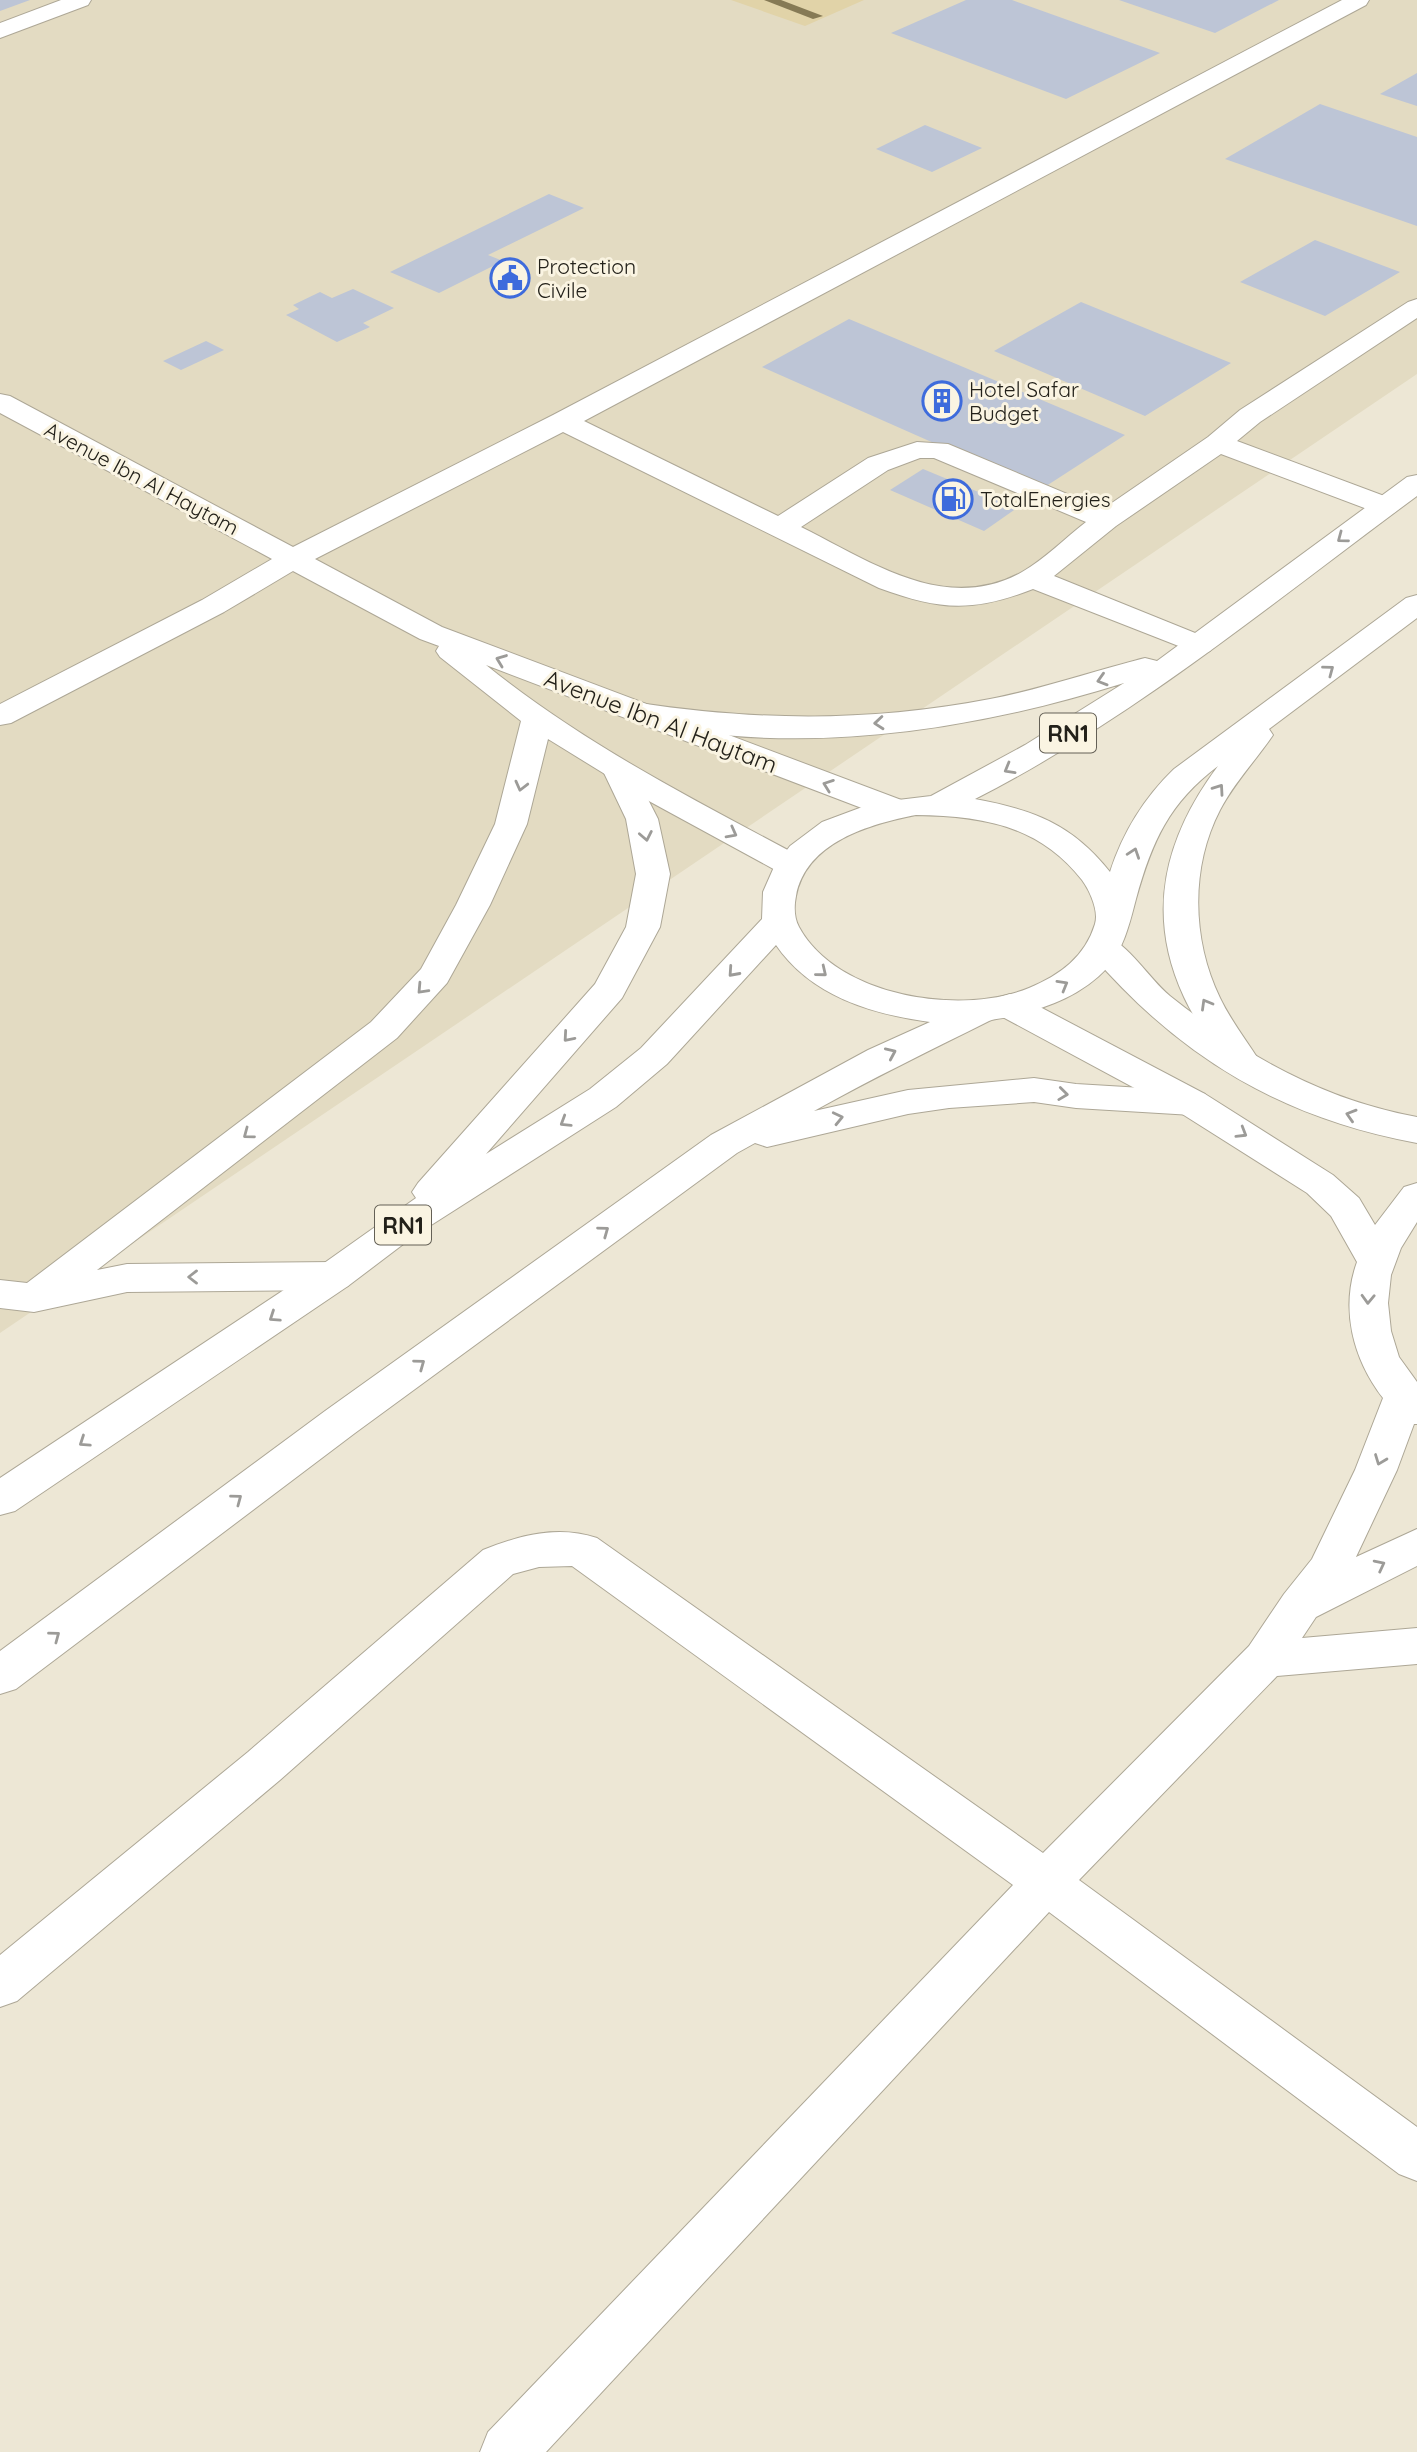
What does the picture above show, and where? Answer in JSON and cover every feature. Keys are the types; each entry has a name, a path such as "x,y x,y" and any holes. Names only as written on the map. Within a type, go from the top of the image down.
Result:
{"main road":[{"path":"0,30 80,0"},
{"path":"0,716 213,606 293,559 563,421 1358,0"},
{"path":"563,421 888,582 928,596 962,597 996,593 1033,578 1106,520 1217,443 1250,416 1417,307"},
{"name":"Avenue Ibn Al Haytam","path":"0,401 431,633 892,808"},
{"path":"1217,443 1385,506"},
{"path":"780,528 877,464 917,450 938,450 957,457 1000,478 1106,520"},
{"name":"RN1","path":"940,804 1003,773 1062,737 1195,648 1417,483"},
{"path":"1033,578 1195,648"},
{"path":"0,1676 340,1422 724,1144 881,1058 998,1008 1041,997 1069,983 1089,966 1108,932 1137,842 1162,801 1198,766 1417,604"},
{"name":"Avenue Ibn Al Haytam","path":"431,633 476,673 537,720 620,773 792,865"},
{"path":"639,712 725,724 835,727 931,719 1053,695 1195,648"},
{"path":"1242,1062 1201,998 1188,958 1182,886 1189,846 1205,810 1274,711"},
{"path":"11,1300 384,1030 435,975 473,905 511,824 537,720"},
{"path":"400,1226 610,990 643,927 653,874 642,819 620,773"},
{"name":"RN1","path":"0,1499 334,1276 400,1226 603,1098 654,1056 779,921 779,892 792,865 815,840 850,821 892,808 940,804 984,809 1025,821 1061,839 1089,862 1106,889 1108,932"},
{"path":"779,921 798,952 823,973 832,980 877,1000 930,1011 998,1008 1192,1103 1320,1184 1345,1207 1375,1260"},
{"path":"1108,932 1154,1000 1282,1089 1330,1109 1385,1126 1417,1130"},
{"path":"724,1144 908,1102 949,1096 1034,1090 1076,1096 1192,1103"},
{"path":"508,2452 1046,1882 1265,1658 1299,1606 1328,1570 1411,1403 1378,1357 1368,1318 1368,1288 1375,1260 1395,1219 1417,1196"},
{"path":"11,1300 127,1278 334,1276"},
{"path":"0,1985 264,1766 498,1562 522,1552 551,1546 582,1550 1046,1882 1417,2157"},
{"path":"1299,1606 1417,1546"},
{"path":"1265,1658 1417,1646"}],"shaded area":[{"path":"0,0 1417,0 1417,374 0,1333"},
{"path":"731,0 864,0 805,26"}],"building":[{"path":"0,0 30,0 0,11"},
{"path":"966,0 1012,0 1160,53 1066,99 891,33"},
{"path":"1119,0 1279,0 1215,33"},
{"path":"1417,73 1417,106 1380,94"},
{"path":"1320,104 1417,137 1417,226 1225,159"},
{"path":"925,125 982,148 932,172 876,149"},
{"path":"549,194 584,208 488,255 503,261 439,293 390,272"},
{"path":"1315,240 1400,272 1325,316 1240,282"},
{"path":"353,289 394,308 363,323 370,327 337,342 286,315 299,309 293,305 320,292 332,298"},
{"path":"1081,302 1231,363 1145,416 994,351"},
{"name":"Hotel Safar Budget","path":"849,319 1125,435 1040,490 762,367"},
{"path":"206,341 224,350 181,370 163,361"},
{"name":"TotalEnergies","path":"923,469 1017,508 984,531 890,490"}],"waterway":[{"path":"770,0 817,16"}],"place":[{"name":"Protection Civile","path":"510,278"},
{"name":"Hotel Safar Budget","path":"942,401"},
{"name":"TotalEnergies","path":"953,499"}]}
